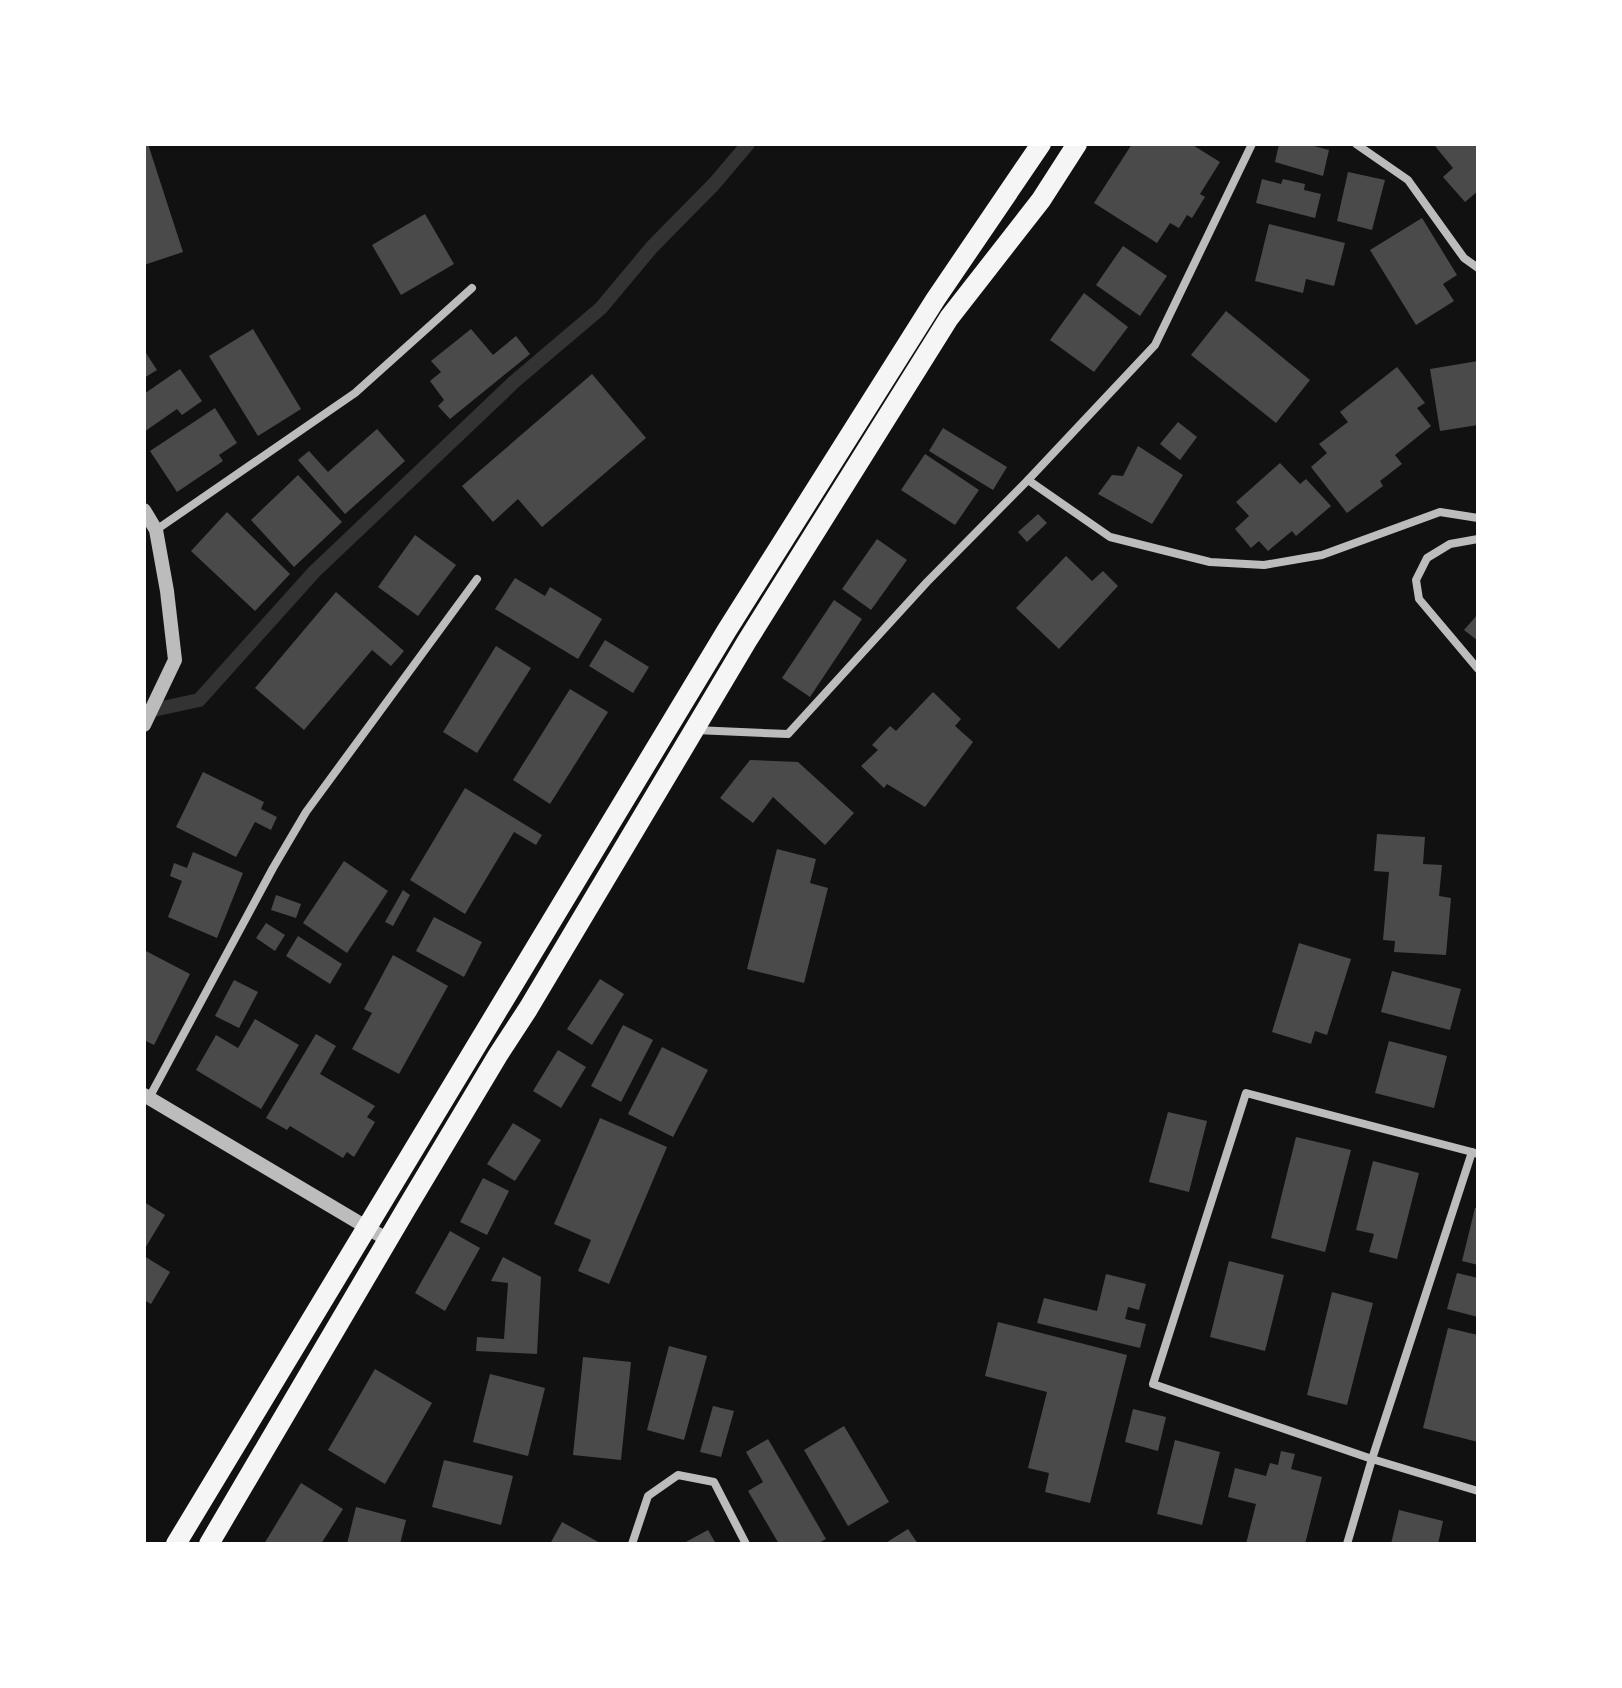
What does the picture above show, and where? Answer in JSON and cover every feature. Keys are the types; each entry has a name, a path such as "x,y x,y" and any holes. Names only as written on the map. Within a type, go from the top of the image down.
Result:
{"main road":[{"path":"176,1544 727,630 935,300 1041,144"},
{"path":"209,1544 747,641 949,318 1041,200 1077,144"}],"street":[{"path":"694,730 788,734 927,582 1155,345 1252,144"},
{"path":"1356,144 1408,180 1464,258 1478,268"},
{"path":"156,530 355,393 472,288"},
{"path":"1028,480 1110,537 1210,562 1264,565 1322,555 1440,512 1478,518"},
{"path":"144,510 156,530 175,660 144,725"},
{"path":"1478,539 1450,544 1427,558 1416,580 1419,599 1478,669"},
{"path":"388,1240 146,1097 306,812 477,579"},
{"path":"1347,1544 1372,1459 1475,1153 1246,1093 1153,1384 1372,1459 1478,1491"},
{"path":"632,1544 648,1496 678,1475 714,1482 746,1544"}],"building":[{"path":"144,144 148,144 183,252 144,265"},
{"path":"1132,144 1191,144 1220,162 1200,194 1205,197 1192,218 1187,215 1179,228 1170,223 1157,243 1094,203"},
{"path":"1279,144 1306,144 1329,150 1323,176 1275,162"},
{"path":"1478,144 1478,191 1465,202 1443,177 1453,168 1435,146"},
{"path":"1348,172 1385,180 1372,230 1337,221"},
{"path":"1262,179 1281,184 1283,179 1305,184 1304,190 1321,194 1315,218 1256,203"},
{"path":"425,214 454,264 401,295 372,245"},
{"path":"1422,218 1457,275 1443,284 1454,301 1416,325 1370,250"},
{"path":"1269,224 1345,243 1334,286 1306,279 1303,293 1255,281"},
{"path":"1123,246 1167,276 1140,316 1096,285"},
{"path":"1084,293 1128,327 1094,372 1050,340"},
{"path":"1226,311 1310,380 1276,423 1191,355"},
{"path":"253,329 301,409 258,436 209,356"},
{"path":"471,329 493,355 516,336 530,354 450,419 438,406 444,400 430,381 441,372 431,361"},
{"path":"144,350 157,370 144,378"},
{"path":"1478,361 1478,425 1440,431 1430,369"},
{"path":"1397,367 1425,403 1417,408 1431,426 1395,455 1402,464 1380,481 1383,486 1347,513 1311,467 1327,453 1319,444 1348,422 1340,412"},
{"path":"180,369 202,401 182,415 177,409 144,432 144,394"},
{"path":"592,374 646,438 542,527 518,499 493,522 462,486"},
{"path":"215,408 237,443 219,455 223,461 177,492 150,451"},
{"path":"1178,422 1197,437 1180,460 1160,444"},
{"path":"943,428 1007,467 993,490 929,451"},
{"path":"377,429 405,461 345,514 298,460 309,451 328,472"},
{"path":"1138,446 1183,475 1152,524 1098,494 1112,475 1123,476"},
{"path":"925,454 979,490 955,525 901,490"},
{"path":"1280,463 1300,484 1306,479 1331,506 1296,536 1292,531 1268,551 1259,541 1251,548 1235,529 1249,516 1236,502"},
{"path":"298,475 342,522 294,567 251,520"},
{"path":"227,512 290,574 255,611 191,551"},
{"path":"1038,514 1047,523 1027,542 1018,532"},
{"path":"415,535 456,565 418,616 378,587"},
{"path":"877,539 907,560 871,610 842,589"},
{"path":"1066,556 1092,581 1103,571 1118,586 1059,649 1016,608"},
{"path":"515,578 545,596 550,587 602,619 578,659 495,609"},
{"path":"336,592 404,651 391,666 372,650 304,730 255,688"},
{"path":"834,600 862,619 810,697 782,678"},
{"path":"1478,614 1478,641 1464,630"},
{"path":"605,640 649,667 633,693 589,666"},
{"path":"496,646 531,668 477,753 443,732"},
{"path":"570,689 608,712 550,804 513,780"},
{"path":"933,692 961,719 955,726 973,742 925,807 887,784 884,788 861,766 878,750 872,745 890,726 896,731"},
{"path":"750,760 798,762 854,813 825,845 773,797 753,823 720,798"},
{"path":"203,772 264,802 261,809 277,817 271,830 255,822 236,857 176,827"},
{"path":"465,788 542,835 536,845 514,832 465,914 410,880"},
{"path":"1377,834 1425,837 1423,864 1442,865 1439,896 1451,898 1446,955 1394,952 1395,941 1383,940 1389,872 1374,871"},
{"path":"777,849 816,859 810,883 828,888 804,983 747,969"},
{"path":"193,852 243,873 217,938 168,917 182,881 170,876 174,863 187,868"},
{"path":"344,861 388,891 347,953 303,923"},
{"path":"403,890 410,895 393,926 385,922"},
{"path":"276,895 301,904 296,918 271,910"},
{"path":"434,917 482,942 464,977 416,951"},
{"path":"266,923 285,935 275,951 256,938"},
{"path":"298,936 342,964 330,984 286,956"},
{"path":"1299,943 1351,959 1327,1035 1315,1031 1311,1044 1272,1032"},
{"path":"144,950 190,974 154,1045 144,1040"},
{"path":"393,955 448,986 399,1074 352,1049 372,1013 364,1009"},
{"path":"1392,971 1461,989 1450,1030 1381,1012"},
{"path":"600,979 624,994 592,1045 567,1029"},
{"path":"234,980 258,992 239,1028 215,1016"},
{"path":"255,1019 299,1045 261,1109 196,1070 216,1035 238,1048"},
{"path":"623,1025 653,1040 621,1102 591,1086"},
{"path":"316,1034 336,1046 320,1074 375,1106 367,1117 375,1122 354,1157 347,1152 343,1158 290,1126 287,1130 266,1118"},
{"path":"1389,1041 1447,1056 1434,1108 1375,1093"},
{"path":"662,1047 708,1070 673,1137 628,1114"},
{"path":"558,1050 586,1067 561,1108 533,1091"},
{"path":"1168,1112 1207,1121 1189,1192 1149,1182"},
{"path":"600,1118 667,1147 609,1284 578,1271 591,1240 554,1224"},
{"path":"513,1123 541,1140 515,1181 487,1164"},
{"path":"1296,1137 1351,1150 1325,1252 1271,1238"},
{"path":"1373,1161 1419,1173 1397,1259 1369,1252 1374,1234 1356,1230"},
{"path":"483,1178 509,1191 487,1235 460,1222"},
{"path":"144,1202 165,1215 144,1250"},
{"path":"1475,1208 1478,1208 1478,1265 1462,1261"},
{"path":"450,1231 480,1248 445,1311 415,1293"},
{"path":"144,1256 170,1272 151,1304 144,1300"},
{"path":"503,1257 541,1277 537,1354 476,1351 477,1337 504,1339 508,1283 491,1281"},
{"path":"1229,1261 1284,1275 1265,1351 1210,1337"},
{"path":"1457,1273 1478,1278 1478,1317 1447,1309"},
{"path":"1106,1274 1146,1284 1139,1310 1128,1307 1125,1319 1146,1324 1140,1348 1037,1323 1044,1298 1097,1311"},
{"path":"1332,1292 1373,1303 1347,1405 1307,1395"},
{"path":"998,1322 1127,1355 1090,1503 1045,1492 1049,1473 1028,1468 1047,1392 985,1376"},
{"path":"1448,1328 1478,1335 1478,1442 1423,1428"},
{"path":"669,1346 707,1356 684,1440 647,1430"},
{"path":"583,1357 631,1362 621,1460 573,1455"},
{"path":"375,1369 432,1403 385,1484 328,1450"},
{"path":"490,1374 545,1388 528,1456 473,1442"},
{"path":"713,1406 734,1411 721,1457 700,1452"},
{"path":"1133,1409 1166,1417 1158,1451 1125,1442"},
{"path":"844,1426 889,1502 848,1526 804,1450"},
{"path":"768,1439 826,1539 817,1544 779,1544 748,1491 763,1482 746,1452"},
{"path":"1175,1440 1220,1452 1202,1525 1157,1514"},
{"path":"1281,1451 1295,1454 1291,1469 1322,1477 1305,1544 1246,1544 1256,1504 1228,1497 1235,1468 1266,1476 1270,1463 1278,1465"},
{"path":"444,1460 513,1476 501,1525 432,1507"},
{"path":"301,1483 343,1509 321,1544 264,1544"},
{"path":"356,1507 406,1520 400,1544 347,1544"},
{"path":"1399,1510 1443,1521 1438,1544 1391,1544"},
{"path":"562,1522 602,1544 550,1544"},
{"path":"908,1529 918,1544 884,1544"},
{"path":"708,1530 716,1544 682,1544"}],"waterway":[{"path":"144,712 199,700 314,572 515,381 601,308 652,247 714,184 748,144"}]}
